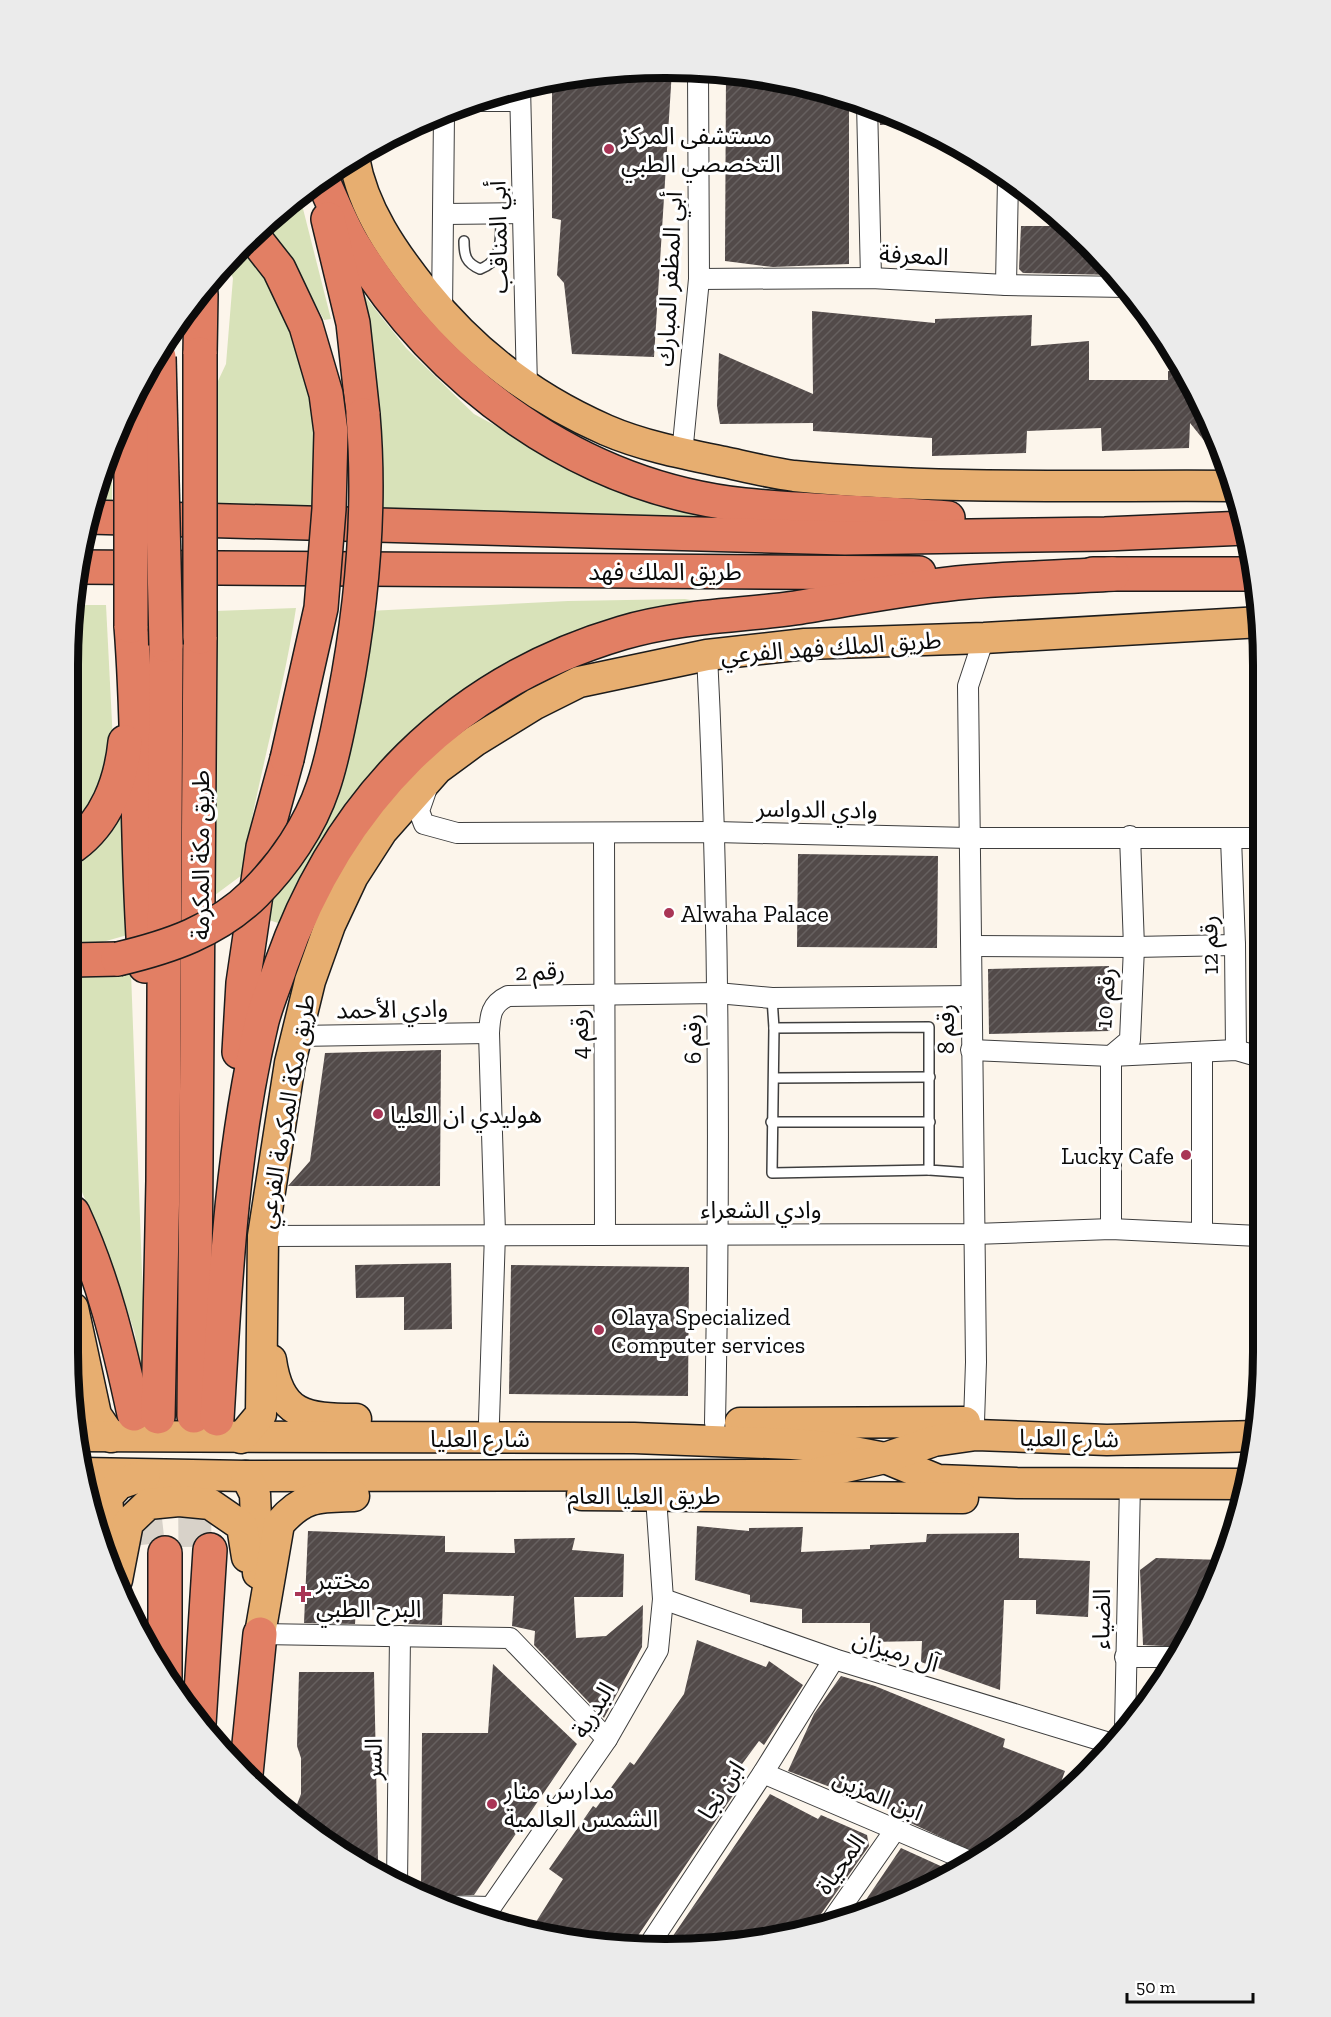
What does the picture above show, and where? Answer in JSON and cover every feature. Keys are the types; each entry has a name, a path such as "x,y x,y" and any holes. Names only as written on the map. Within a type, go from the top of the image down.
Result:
{"highway":[{"path":"324,187 352,243 395,306 442,359 525,426 602,465 682,494 743,504 910,514 1105,534"},
{"path":"78,960 118,959 166,948 216,923 254,894 295,844 323,788 335,744 358,614 366,495 363,415 353,323 322,189"},
{"path":"217,1424 243,983 263,848 287,759 321,608 329,509 332,432 323,383 306,326 279,269 258,242"},
{"name":"طريق مكة المكرمة","path":"201,306 200,637 217,1424"},
{"name":"طريق مكة المكرمة","path":"134,1423 163,1181 166,645 159,368"},
{"path":"78,842 97,822 116,786 125,745 131,626 131,424"},
{"name":"طريق الملك فهد","path":"97,517 845,538 1105,534 1237,528"},
{"name":"طريق الملك فهد","path":"86,567 1246,574"},
{"path":"227,1243 248,1087 263,1017 287,948 315,882 369,800 399,766 470,705 527,672 585,647 622,633 684,620 760,613 965,582 1113,574"},
{"path":"131,626 137,703 141,920 163,1181"},
{"path":"78,1224 94,1258 107,1302 134,1423"},
{"path":"159,1649 180,1551"},
{"path":"167,1661 180,1551"},
{"path":"180,1551 196,1705"},
{"path":"247,1764 260,1634"}],"main road":[{"path":"356,167 359,187 394,253 442,314 481,354 527,387 608,430 682,454 792,475 925,484 1225,486"},
{"name":"طريق الملك فهد الفرعي","path":"430,776 475,741 535,704 579,682 707,655 804,644 984,638 1252,623"},
{"name":"طريق مكة المكرمة الفرعي","path":"217,1424 261,1414 263,1236 276,1144 296,1036 310,981 330,925 353,876 382,831 430,776"},
{"path":"262,1294 274,1383 290,1406 300,1413 324,1419 715,1423 974,1422 1107,1440"},
{"path":"78,1331 96,1415 134,1423"},
{"name":"شارع العليا","path":"84,1434 134,1423 634,1438 816,1446 885,1458 938,1480 1238,1484"},
{"name":"شارع العليا","path":"91,1473 246,1476 810,1475 885,1458 934,1441 976,1436 1107,1440 1247,1436"},
{"path":"112,1547 107,1497 119,1484 147,1474"},
{"path":"246,1476 255,1494 260,1634 259,1775"},
{"name":"طريق العليا العام","path":"260,1634 279,1524 289,1512 314,1497 483,1493 656,1497 780,1495 1042,1498 1130,1483"},
{"path":"117,1560 128,1524 148,1504 179,1501 210,1504 242,1526 260,1634"}],"street":[{"name":"أبي المظفر المبارك","path":"682,454 699,279 698,79"},
{"name":"أبي المناقب","path":"520,96 527,387"},
{"path":"867,114 871,278"},
{"path":"442,314 445,214 444,122"},
{"path":"1006,285 1008,188"},
{"path":"445,214 523,213"},
{"name":"المعرفة","path":"699,279 871,278 1006,285 1114,287"},
{"name":"رقم 8","path":"974,1422 976,1406 970,996 973,946 969,838 968,686 984,638"},
{"name":"رقم 6","path":"707,655 716,832 718,1234 715,1423"},
{"name":"وادي الدواسر","path":"430,776 419,811 424,824 458,833 716,832 969,838 1130,836 1253,838"},
{"name":"رقم 4","path":"604,834 605,1234"},
{"name":"رقم 10","path":"1111,1229 1111,1056 1130,1040 1134,947 1130,836"},
{"name":"رقم 12","path":"1231,838 1236,945 1236,1050"},
{"path":"973,946 1236,945"},
{"name":"رقم 2","path":"489,1420 495,1233 489,1033 491,1011 498,1000 508,996 717,993 771,998 970,996"},
{"name":"وادي الأحمد","path":"296,1036 489,1033"},
{"path":"971,1050 1111,1056 1236,1050 1253,1055"},
{"path":"1202,1052 1202,1233"},
{"name":"وادي الشعراء","path":"263,1236 495,1233 974,1233 1111,1229 1253,1236"},
{"name":"الضياء","path":"1125,1717 1130,1483"},
{"name":"البدرية","path":"487,1911 607,1739 658,1650 663,1599 656,1497"},
{"name":"آل رميزان","path":"663,1599 834,1659 1102,1744"},
{"path":"260,1634 510,1638 607,1739"},
{"name":"السر","path":"397,1873 400,1636"},
{"path":"1125,1657 1167,1657"},
{"name":"ابن نجا","path":"653,1939 763,1773 834,1659"},
{"name":"ابن المزين","path":"763,1773 962,1858"},
{"name":"المحياة","path":"837,1913 895,1830"}],"lane":[{"path":"464,241 464,255 471,266 480,269 492,265 499,254 501,213"},
{"path":"771,998 774,1028 772,1173 929,1170 972,1173"},
{"path":"774,1028 929,1027 929,1170"},
{"path":"774,1078 930,1077"},
{"path":"771,1122 930,1122"}],"green space":[{"path":"302,204 331,319 324,320 287,252 271,231"},
{"path":"249,251 290,312 312,400 316,448 316,519 209,509 210,398 226,364 233,278 230,272"},
{"path":"356,285 406,348 474,414 566,464 734,519 376,521"},
{"path":"112,469 112,506 100,506"},
{"path":"685,599 702,602 534,658 284,925 266,919 271,889 368,611 568,601"},
{"path":"81,605 106,605 113,742 106,778 78,826 78,666"},
{"path":"296,608 242,875 215,895 215,611"},
{"path":"127,808 131,934 99,943 78,944 78,860"},
{"path":"131,972 143,1300 143,1407 135,1334 116,1275 78,1182 78,976"}],"building":[{"name":"مستشفى المركز التخصصي الطبي","path":"671,78 654,357 572,354 564,283 557,275 561,220 552,218 552,89 627,79"},
{"path":"726,81 780,89 849,107 849,264 773,267 725,261"},
{"path":"880,119 893,125 880,125"},
{"path":"1021,226 1055,226 1104,275 1023,273 1019,269"},
{"path":"812,311 935,323 935,319 1032,315 1031,346 1089,341 1089,380 1168,380 1168,371 1173,371 1211,449 1190,423 1189,448 1102,451 1101,428 1027,431 1026,453 932,456 932,438 813,431 813,423 720,424 717,406 719,353 813,394"},
{"path":"798,854 938,856 937,948 797,947"},
{"path":"1109,966 1110,1031 989,1034 988,969"},
{"name":"هوليدي ان العليا","path":"441,1050 440,1186 288,1186 310,1161 325,1053"},
{"path":"451,1263 452,1329 404,1330 404,1297 356,1298 355,1265"},
{"name":"Olaya Specialized Computer services","path":"511,1265 689,1267 688,1396 509,1394"},
{"path":"697,1526 749,1531 749,1528 803,1527 801,1552 870,1549 870,1545 926,1542 927,1534 1019,1533 1019,1558 1090,1561 1088,1617 1036,1614 1036,1600 1004,1600 1000,1690 921,1662 922,1641 870,1642 870,1623 802,1623 802,1609 750,1602 750,1595 695,1580"},
{"path":"308,1531 445,1536 445,1552 515,1553 514,1539 575,1538 572,1550 624,1554 623,1597 574,1597 576,1638 606,1636 643,1605 642,1647 604,1718 534,1645 535,1631 512,1626 514,1596 443,1594 442,1625 403,1624 404,1611 356,1609 355,1624 304,1623"},
{"path":"1156,1558 1214,1560 1192,1611 1173,1646 1143,1645 1140,1570"},
{"path":"697,1640 766,1667 769,1661 803,1685 764,1745 759,1741 731,1779 740,1785 636,1938 589,1934 535,1924 563,1879 549,1869 593,1806 596,1808 630,1762 634,1765 684,1694"},
{"path":"493,1664 577,1744 474,1895 445,1896 421,1885 422,1733 488,1733"},
{"path":"299,1672 374,1672 378,1860 372,1860 339,1840 296,1808 301,1794 301,1758 297,1746"},
{"path":"841,1676 875,1686 1005,1739 1003,1747 1065,1771 1059,1787 1053,1793 1023,1818 973,1852 902,1819 904,1815 788,1771 814,1714"},
{"path":"770,1794 818,1819 821,1815 867,1835 869,1846 817,1919 742,1934 671,1939"},
{"path":"901,1848 944,1868 890,1894 863,1905"}],"tunnel":[{"path":"134,1414 149,1551"},
{"path":"194,1416 195,1550"}],"place":[{"name":"مستشفى المركز التخصصي الطبي","path":"609,149"},
{"name":"Alwaha Palace","path":"669,913"},
{"name":"هوليدي ان العليا","path":"378,1114"},
{"name":"Lucky Cafe","path":"1186,1155"},
{"name":"Olaya Specialized Computer services","path":"599,1330"},
{"name":"مختبر البرج الطبي","path":"303,1594"},
{"name":"مدارس منار الشمس العالمية","path":"492,1804"}]}
